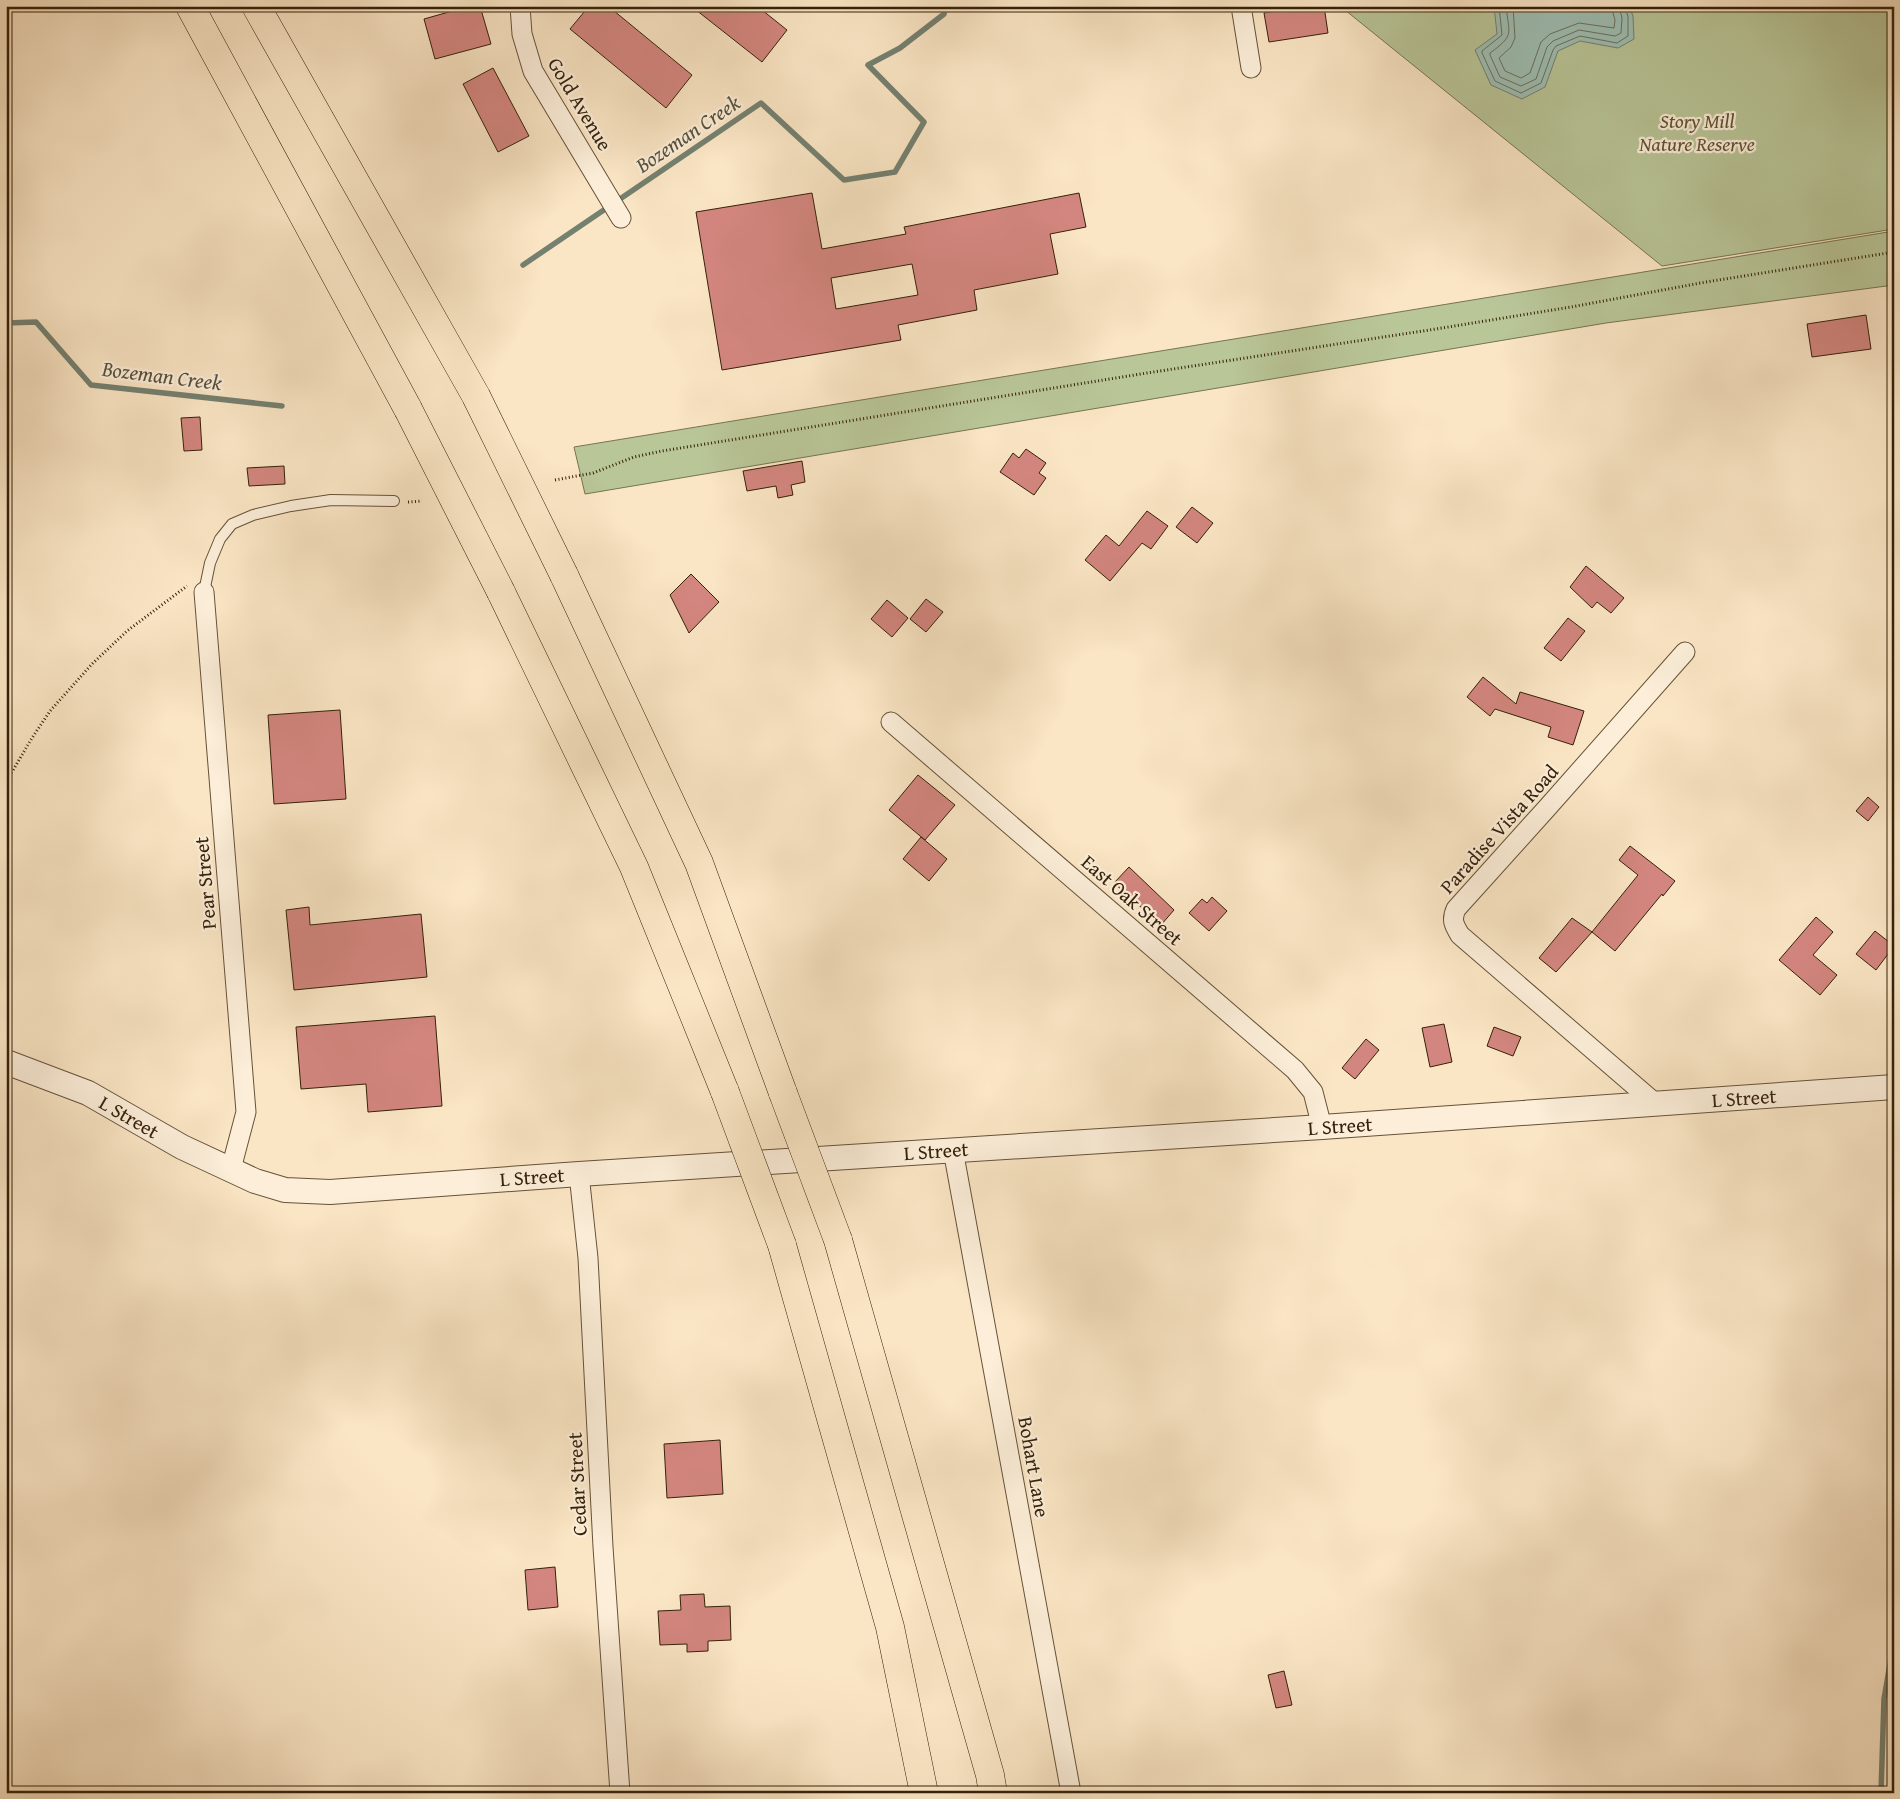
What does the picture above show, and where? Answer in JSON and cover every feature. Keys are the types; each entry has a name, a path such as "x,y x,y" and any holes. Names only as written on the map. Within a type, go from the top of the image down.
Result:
{"highway":[{"path":"190,6 408,409 501,592 634,866 725,1092 782,1245 890,1627 924,1793"},
{"path":"256,6 476,396 564,575 699,864 838,1240 990,1775 993,1793"}],"street":[{"name":"Gold Avenue","path":"520,6 522,34 533,71 621,218"},
{"path":"1241,6 1251,68"},
{"name":"Pear Street","path":"204,592 246,1112 231,1169"},
{"name":"Paradise Vista Road","path":"1656,1104 1460,935 1453,923 1453,916 1456,909 1685,652"},
{"name":"East Oak Street","path":"892,722 1295,1070 1313,1092 1322,1127"},
{"name":"L Street","path":"6,1062 88,1092 182,1147 255,1181 285,1190 330,1192 579,1174 1322,1127 1894,1087"},
{"name":"Bohart Lane","path":"953,1150 1070,1793"},
{"name":"Cedar Street","path":"579,1174 588,1258 603,1537 620,1793"}],"lane":[{"path":"204,592 210,563 220,539 232,524 253,515 291,506 331,500 394,500"}],"path":[{"path":"555,480 593,473 634,457 662,451 1436,329 1706,282 1894,252"}],"green space":[{"name":"Story Mill Nature Reserve","path":"1340,6 1894,6 1894,229 1662,266"},
{"path":"1894,231 1894,285 1606,323 585,494 574,447"}],"water":[{"path":"1494,6 1629,6 1633,16 1634,39 1618,48 1580,41 1558,51 1545,87 1522,99 1491,85 1475,50 1497,34"}],"building":[{"path":"470,6 480,6 491,44 435,59 424,19"},
{"path":"589,6 608,6 692,75 666,108 570,29"},
{"path":"691,6 757,6 787,30 762,62"},
{"path":"1303,6 1324,6 1328,33 1269,42 1264,13"},
{"path":"493,68 529,136 498,152 463,84"},
{"path":"812,193 822,249 906,234 904,227 1079,193 1086,227 1050,234 1058,274 974,290 977,310 898,325 901,340 722,370 696,212","holes":["912,264 918,295 836,309 831,278"]},
{"path":"1866,315 1871,349 1812,357 1807,324"},
{"path":"200,417 202,450 184,451 181,418"},
{"path":"1026,449 1046,463 1039,473 1046,478 1034,495 1000,472 1013,453 1019,458"},
{"path":"802,461 805,482 791,485 793,495 778,498 776,486 747,491 743,471"},
{"path":"284,466 285,484 249,486 247,468"},
{"path":"1192,507 1213,523 1197,543 1176,527"},
{"path":"1147,511 1168,526 1151,549 1142,543 1110,581 1085,560 1106,535 1119,546"},
{"path":"1586,566 1624,598 1611,613 1597,602 1592,608 1570,587"},
{"path":"691,574 719,602 689,633 670,595"},
{"path":"926,599 943,612 926,632 910,619"},
{"path":"887,600 908,618 892,637 871,619"},
{"path":"1568,618 1585,631 1561,661 1544,648"},
{"path":"1483,677 1516,704 1520,692 1584,711 1573,745 1548,737 1551,727 1495,709 1490,716 1467,697"},
{"path":"340,710 346,799 274,804 268,715"},
{"path":"918,775 955,805 925,840 889,810"},
{"path":"1868,797 1879,807 1868,821 1856,811"},
{"path":"921,837 947,859 929,881 903,859"},
{"path":"1630,846 1675,881 1615,951 1592,932 1638,875 1619,860"},
{"path":"1129,867 1174,910 1161,925 1114,883"},
{"path":"1212,897 1227,911 1209,931 1189,913 1202,899 1207,903"},
{"path":"309,907 310,925 421,914 427,977 294,990 286,910"},
{"path":"1816,917 1833,932 1813,955 1837,975 1820,995 1779,960"},
{"path":"1572,918 1592,932 1556,972 1539,958"},
{"path":"1875,931 1894,946 1876,970 1856,954"},
{"path":"435,1016 442,1106 368,1112 366,1084 301,1089 296,1027"},
{"path":"1444,1024 1452,1062 1430,1067 1422,1028"},
{"path":"1494,1027 1521,1037 1513,1056 1487,1046"},
{"path":"1366,1039 1379,1050 1355,1079 1342,1068"},
{"path":"720,1440 723,1494 667,1498 664,1444"},
{"path":"555,1567 558,1607 528,1610 525,1570"},
{"path":"704,1594 705,1607 730,1606 731,1640 708,1641 708,1651 687,1652 687,1644 660,1645 658,1611 681,1610 680,1595"},
{"path":"1284,1671 1292,1705 1276,1708 1268,1675"}],"waterway":[{"name":"Bozeman Creek","path":"523,265 761,103 844,180 895,172 924,122 868,65 900,48 944,14 946,6"},
{"name":"Bozeman Creek","path":"6,323 36,322 91,385 282,406"},
{"path":"1881,1793 1884,1699 1894,1641"}]}
